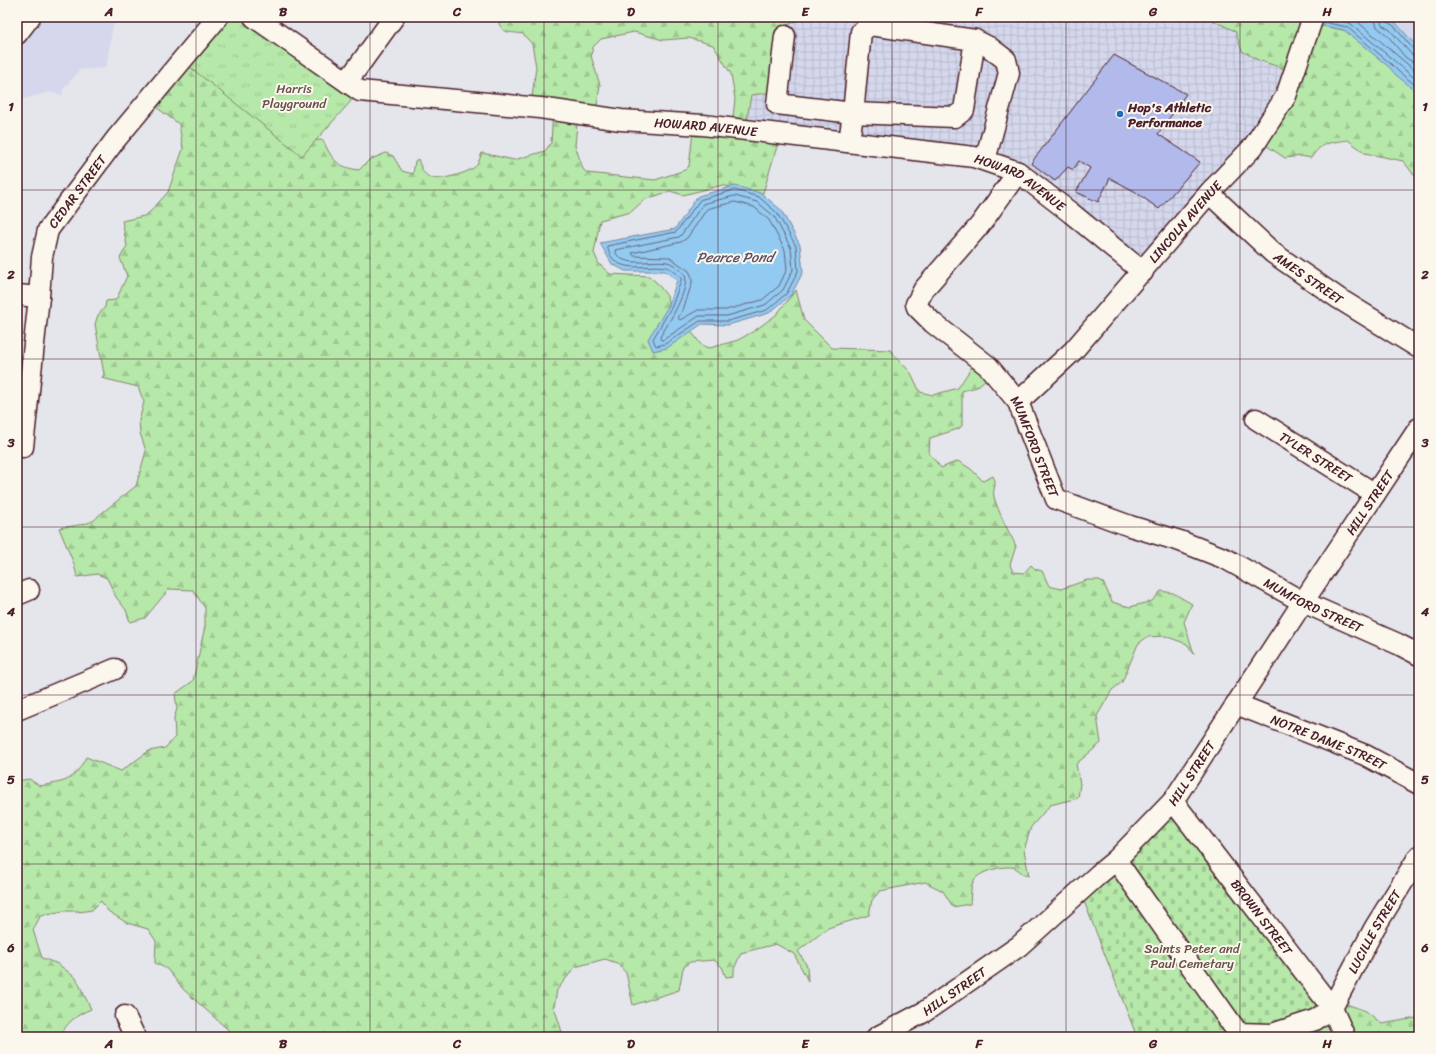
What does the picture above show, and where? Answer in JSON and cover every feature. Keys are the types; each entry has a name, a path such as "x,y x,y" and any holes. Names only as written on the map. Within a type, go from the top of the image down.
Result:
{"street":[{"path":"17,34 30,17"},
{"name":"CEDAR STREET","path":"17,446 24,447 42,257 48,230 116,139 218,17"},
{"name":"HOWARD AVENUE","path":"254,17 360,91 540,108 621,120 703,125 974,157 985,160 1018,172 1143,272"},
{"path":"347,82 394,17"},
{"name":"LINCOLN AVENUE","path":"1018,402 1073,351 1143,272 1209,193 1253,147 1286,96 1311,21"},
{"path":"849,142 861,32 870,25 975,40 989,47 1006,60 1009,73 985,160"},
{"path":"785,36 777,104 853,113 955,117 964,110 975,40"},
{"name":"MUMFORD STREET","path":"1018,172 980,226 924,289 916,304 917,308 933,323 988,366 1018,402 1056,499 1226,559 1303,602 1398,644 1419,655"},
{"name":"AMES STREET","path":"1209,193 1273,253 1338,298 1419,348"},
{"path":"17,295 39,297"},
{"name":"TYLER STREET","path":"1256,419 1375,494"},
{"name":"HILL STREET","path":"877,1037 924,1012 1019,946 1116,860 1173,801 1419,428"},
{"path":"17,710 115,669"},
{"name":"NOTRE DAME STREET","path":"1236,704 1365,756 1419,784"},
{"name":"BROWN STREET","path":"1173,801 1332,1008 1345,1037"},
{"name":"LUCILLE STREET","path":"1332,1008 1375,927 1419,856"},
{"path":"1116,860 1238,1032 1272,1034 1315,1020 1332,1008"},
{"path":"125,1016 135,1037"}],"shaded area":[{"path":"29,17 124,18 113,25 106,68 80,70 64,88 62,95 49,92 17,101 17,32"},
{"path":"802,17 1209,17 1212,20 1235,31 1242,51 1294,72 1290,84 1146,266 1016,170 746,125 751,94 768,93 771,67 779,29"},
{"path":"1386,17 1419,17 1419,49 1396,23"}],"green space":[{"name":"Harris Playground","path":"218,17 255,17 360,91 302,156 181,60"},
{"path":"497,17 805,17 779,29 771,67 768,93 751,95 746,125 781,133 763,193 739,191 723,185 683,195 670,191 644,200 631,212 600,220 594,253 599,264 610,274 649,276 657,283 667,296 671,324 691,331 702,346 710,348 738,340 754,331 776,315 796,290 804,320 832,348 890,350 911,373 920,392 933,395 958,388 977,359 994,372 977,387 962,391 962,426 958,429 930,438 929,453 941,468 958,461 971,469 983,481 993,476 995,482 994,497 1016,546 1010,565 1013,572 1024,573 1031,565 1035,569 1042,571 1049,586 1061,589 1087,580 1100,580 1104,584 1112,602 1130,607 1152,601 1161,591 1173,593 1192,604 1184,622 1194,654 1187,644 1165,636 1147,637 1138,644 1122,682 1112,690 1097,716 1101,743 1076,764 1080,784 1078,798 1050,805 1031,827 1024,850 1029,876 1011,867 999,868 985,872 975,878 972,884 970,904 953,907 943,891 925,882 880,891 872,900 869,915 828,928 798,951 807,966 808,981 794,954 776,944 741,953 734,969 734,976 726,977 722,967 714,960 690,962 683,968 679,990 633,1005 626,973 617,963 605,959 575,967 557,990 554,1007 562,1032 549,1031 527,1037 512,1035 485,1037 481,1033 470,1033 453,1037 236,1037 183,989 167,969 155,963 156,941 148,929 127,923 108,911 101,901 92,910 79,912 64,911 41,915 33,930 42,958 58,964 76,978 91,1009 77,1016 69,1023 65,1027 61,1037 17,1037 17,781 29,779 40,786 63,781 73,776 86,757 121,771 149,751 165,748 175,737 174,718 177,709 175,694 193,681 205,626 205,608 193,590 169,589 145,618 130,622 126,610 116,597 107,578 97,574 77,577 74,564 59,528 81,525 96,519 136,486 146,451 140,433 139,421 144,402 138,387 102,378 104,374 95,324 98,315 105,307 106,301 116,300 127,276 120,258 127,246 122,221 144,216 150,212 168,192 183,149 179,124 149,102 184,58 302,141 323,140 329,153 336,161 345,167 359,170 369,160 386,153 393,156 402,171 413,174 415,161 418,159 423,172 427,176 433,178 446,178 461,174 473,168 478,164 482,153 514,160 545,151 551,143 553,110 531,105 536,67 532,44 523,34 506,31 499,23","holes":["634,32 663,40 689,38 713,45 731,74 735,99 732,125 694,124 689,166 685,170 655,180 587,173 583,169 575,145 578,114 596,112 600,85 591,56 593,47 601,39"]},
{"path":"1209,17 1305,17 1313,24 1348,31 1419,80 1419,187 1415,176 1403,161 1365,153 1348,140 1327,144 1319,148 1311,158 1301,156 1285,158 1258,140 1294,72 1258,60 1242,51 1235,31 1212,20"},
{"name":"Saints Peter and Paul Cemetary","path":"1173,801 1345,1037 1137,1037 1080,891"},
{"path":"1338,1001 1366,1011 1382,1024 1416,1018 1419,1016 1419,1037 1346,1037"}],"water":[{"path":"1305,17 1386,17 1396,23 1419,49 1419,96 1389,67 1344,30 1313,24"},
{"name":"Pearce Pond","path":"735,186 761,193 781,210 800,245 803,272 791,295 769,313 728,325 702,324 667,348 653,351 648,339 669,305 677,280 665,271 625,271 612,264 600,243 675,229 698,196"}],"building":[{"name":"Hop's Athletic Performance","path":"1114,55 1186,94 1158,134 1200,162 1159,209 1134,191 1110,178 1098,202 1076,192 1090,168 1079,161 1073,170 1068,167 1055,181 1031,163"}],"place":[{"name":"Hop's Athletic Performance","path":"1120,114"}]}
